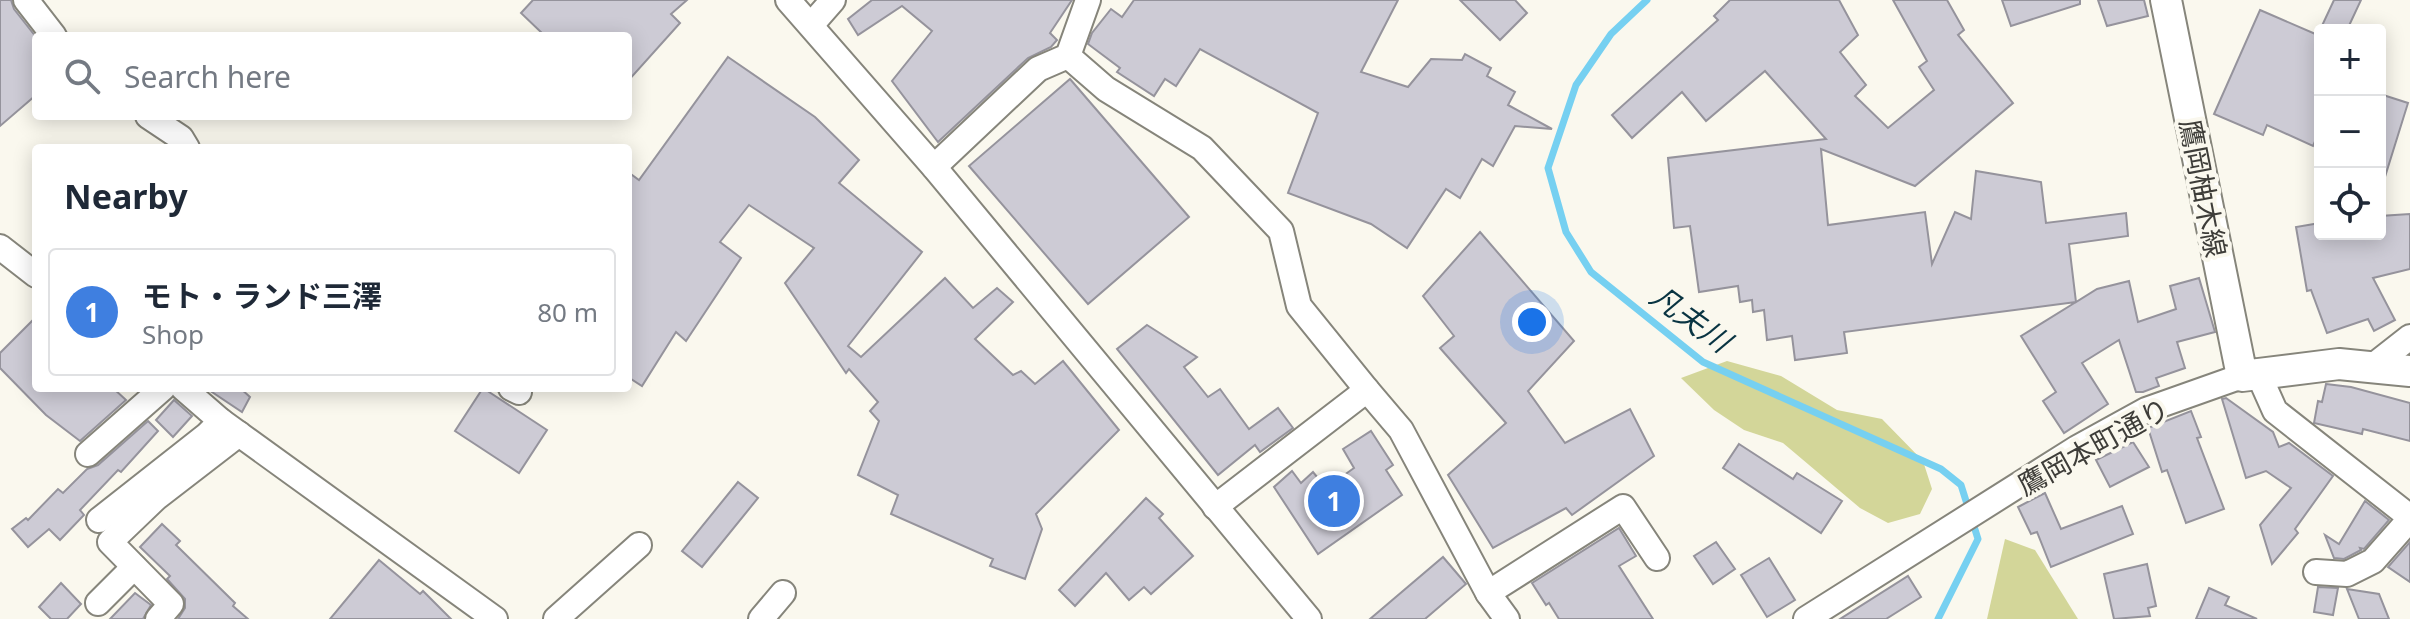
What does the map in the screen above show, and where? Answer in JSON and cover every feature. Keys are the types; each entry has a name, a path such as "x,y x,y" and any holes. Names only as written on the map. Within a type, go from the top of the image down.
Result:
{"main road":[{"name":"鷹岡柚木線","path":"2166,0 2250,375"},
{"name":"鷹岡本町通り","path":"2250,375 2339,364 2410,371"}],"street":[{"path":"26,0 51,32"},
{"path":"788,0 934,167 1309,619"},
{"path":"812,24 833,0"},
{"path":"934,167 1038,69 1068,56 1088,0"},
{"path":"1068,56 1106,89 1202,148 1281,231 1299,306 1401,430 1488,593 1507,619"},
{"path":"154,120 181,138 185,144"},
{"path":"0,247 32,270"},
{"path":"2373,366 2410,337"},
{"path":"2250,375 2275,411 2410,518 2373,561 2347,574 2316,572"},
{"name":"鷹岡本町通り","path":"1806,619 2077,448 2146,410 2250,375"},
{"path":"1215,507 1367,390"},
{"path":"88,454 158,392"},
{"path":"188,392 230,427 495,619"},
{"path":"99,520 207,435 230,427"},
{"path":"158,619 171,604 110,542 230,427"},
{"path":"1488,593 1623,507 1657,558"},
{"path":"556,619 639,545"},
{"path":"98,603 134,567"},
{"path":"761,619 783,593"}],"green space":[{"path":"1727,361 1781,376 1837,410 1882,419 1923,461 1932,489 1920,514 1888,523 1860,508 1783,443 1744,430 1714,410 1681,378"},
{"path":"2005,539 2035,550 2078,619 1987,619"}],"building":[{"path":"0,0 11,0 14,9 32,32 32,98 0,126"},
{"path":"533,0 687,0 671,14 680,23 632,77 632,32 541,32 521,13"},
{"path":"872,0 1072,0 1050,33 1057,40 1051,47 1028,58 938,142 892,81 932,31 902,6 858,35 848,19"},
{"path":"1134,0 1398,0 1361,72 1408,87 1431,59 1462,60 1465,54 1491,68 1487,76 1515,92 1508,105 1552,129 1515,126 1493,166 1482,159 1460,198 1446,189 1407,248 1371,224 1288,193 1318,113 1200,49 1176,86 1165,79 1154,96 1117,72 1120,68 1088,44 1092,33 1111,9 1122,17"},
{"path":"1460,0 1515,0 1527,13 1500,40"},
{"path":"1730,0 1839,0 1858,35 1840,52 1866,85 1855,96 1888,128 1934,90 1919,67 1927,61 1893,0 1947,0 1964,30 1958,35 2013,103 1915,186 1821,149 1828,225 1925,212 1932,264 1955,212 1971,219 1976,171 2041,182 2046,223 2126,213 2128,236 2069,244 2076,302 1844,332 1847,353 1795,360 1792,336 1767,340 1764,310 1753,312 1752,300 1740,302 1738,286 1699,292 1690,226 1674,228 1668,158 1826,139 1765,71 1706,121 1682,92 1632,138 1612,115 1718,20 1714,16"},
{"path":"2002,0 2080,0 2080,4 2011,26"},
{"path":"2098,0 2144,0 2148,16 2107,26"},
{"path":"2334,0 2361,0 2350,24 2323,24"},
{"path":"2260,10 2314,33 2313,146 2267,125 2263,135 2214,114"},
{"path":"728,57 815,117 859,160 839,183 922,252 848,346 861,357 945,278 973,308 997,288 1013,302 975,339 1013,375 1021,371 1035,384 1063,361 1119,430 1036,514 1042,529 1025,579 990,566 993,559 891,514 898,495 858,475 879,421 870,411 878,402 849,369 846,373 785,283 814,248 749,205 720,242 741,258 686,341 676,332 642,386 632,380 632,175 639,180"},
{"path":"1070,79 1189,217 1088,304 969,166"},
{"path":"2386,96 2408,103 2386,174"},
{"path":"2410,214 2410,269 2373,278 2395,320 2374,331 2368,319 2327,333 2311,290 2307,291 2296,227 2314,224 2314,240 2386,240 2386,216"},
{"path":"1480,232 1574,341 1528,391 1565,443 1630,409 1654,456 1572,515 1566,508 1493,548 1448,475 1506,423 1440,348 1454,336 1423,296"},
{"path":"2199,278 2215,332 2177,342 2185,368 2156,378 2159,386 2143,392 2136,392 2119,340 2082,363 2108,404 2064,433 2043,401 2056,392 2021,336 2097,289 2129,281 2138,322 2176,309 2170,286"},
{"path":"32,321 32,392 117,392 126,400 80,441 46,415 0,368 0,353"},
{"path":"1147,325 1197,357 1184,367 1208,397 1220,389 1249,429 1278,408 1293,428 1260,452 1255,445 1218,475 1117,349"},
{"path":"2326,384 2351,387 2410,403 2410,441 2363,429 2362,434 2314,423 2318,401 2322,402"},
{"path":"212,392 244,392 250,397 242,412"},
{"path":"480,392 489,392 547,430 519,473 455,431"},
{"path":"2226,398 2273,432 2279,447 2289,443 2333,476 2295,529 2298,533 2272,564 2260,525 2291,488 2266,471 2246,478 2222,399"},
{"path":"174,400 192,416 173,437 156,420"},
{"path":"2191,411 2201,437 2197,438 2224,509 2186,523 2167,470 2162,472 2148,428"},
{"path":"148,421 158,431 121,472 118,470 80,510 84,515 60,540 49,529 28,547 12,529 26,518 28,520 58,489 63,493 87,469 98,465"},
{"path":"1371,431 1393,465 1386,470 1402,495 1318,554 1274,487 1292,471 1301,483 1313,472 1326,488 1354,468 1343,449"},
{"path":"2133,442 2149,467 2110,487 2096,460"},
{"path":"1739,444 1793,479 1797,473 1842,501 1821,533 1723,468"},
{"path":"738,482 758,498 702,567 682,551"},
{"path":"2045,493 2061,529 2122,506 2133,534 2051,567 2037,532 2031,534 2018,507"},
{"path":"1146,498 1163,514 1159,518 1193,556 1151,594 1144,587 1129,600 1106,573 1075,606 1059,590"},
{"path":"2365,501 2389,520 2364,549 2360,548 2344,559 2334,558 2325,535 2339,544"},
{"path":"162,524 180,541 176,545 248,619 178,619 185,608 185,599 167,579 170,576 140,547"},
{"path":"1619,528 1636,556 1619,566 1653,619 1559,619 1532,583"},
{"path":"1716,542 1735,569 1713,584 1694,556"},
{"path":"2410,542 2410,582 2388,567"},
{"path":"1443,557 1466,584 1425,619 1370,619"},
{"path":"1769,558 1795,600 1767,617 1741,575"},
{"path":"379,560 420,594 423,591 451,619 330,619"},
{"path":"2147,564 2156,606 2148,608 2150,616 2114,619 2104,574"},
{"path":"1908,576 1921,597 1886,619 1840,619"},
{"path":"61,583 81,604 67,619 51,619 39,607"},
{"path":"2318,587 2338,588 2333,615 2314,612"},
{"path":"2209,588 2229,597 2225,605 2257,619 2196,619"},
{"path":"2347,589 2379,594 2389,619 2359,619"},
{"path":"135,593 151,605 143,619 110,619"}],"waterway":[{"name":"凡夫川","path":"1647,0 1611,34 1576,85 1548,168 1566,232 1591,272 1703,362 1941,469 1961,485 1978,539 1938,619"}],"place":[{"name":"モト・ランド三澤","path":"1334,501"}]}
